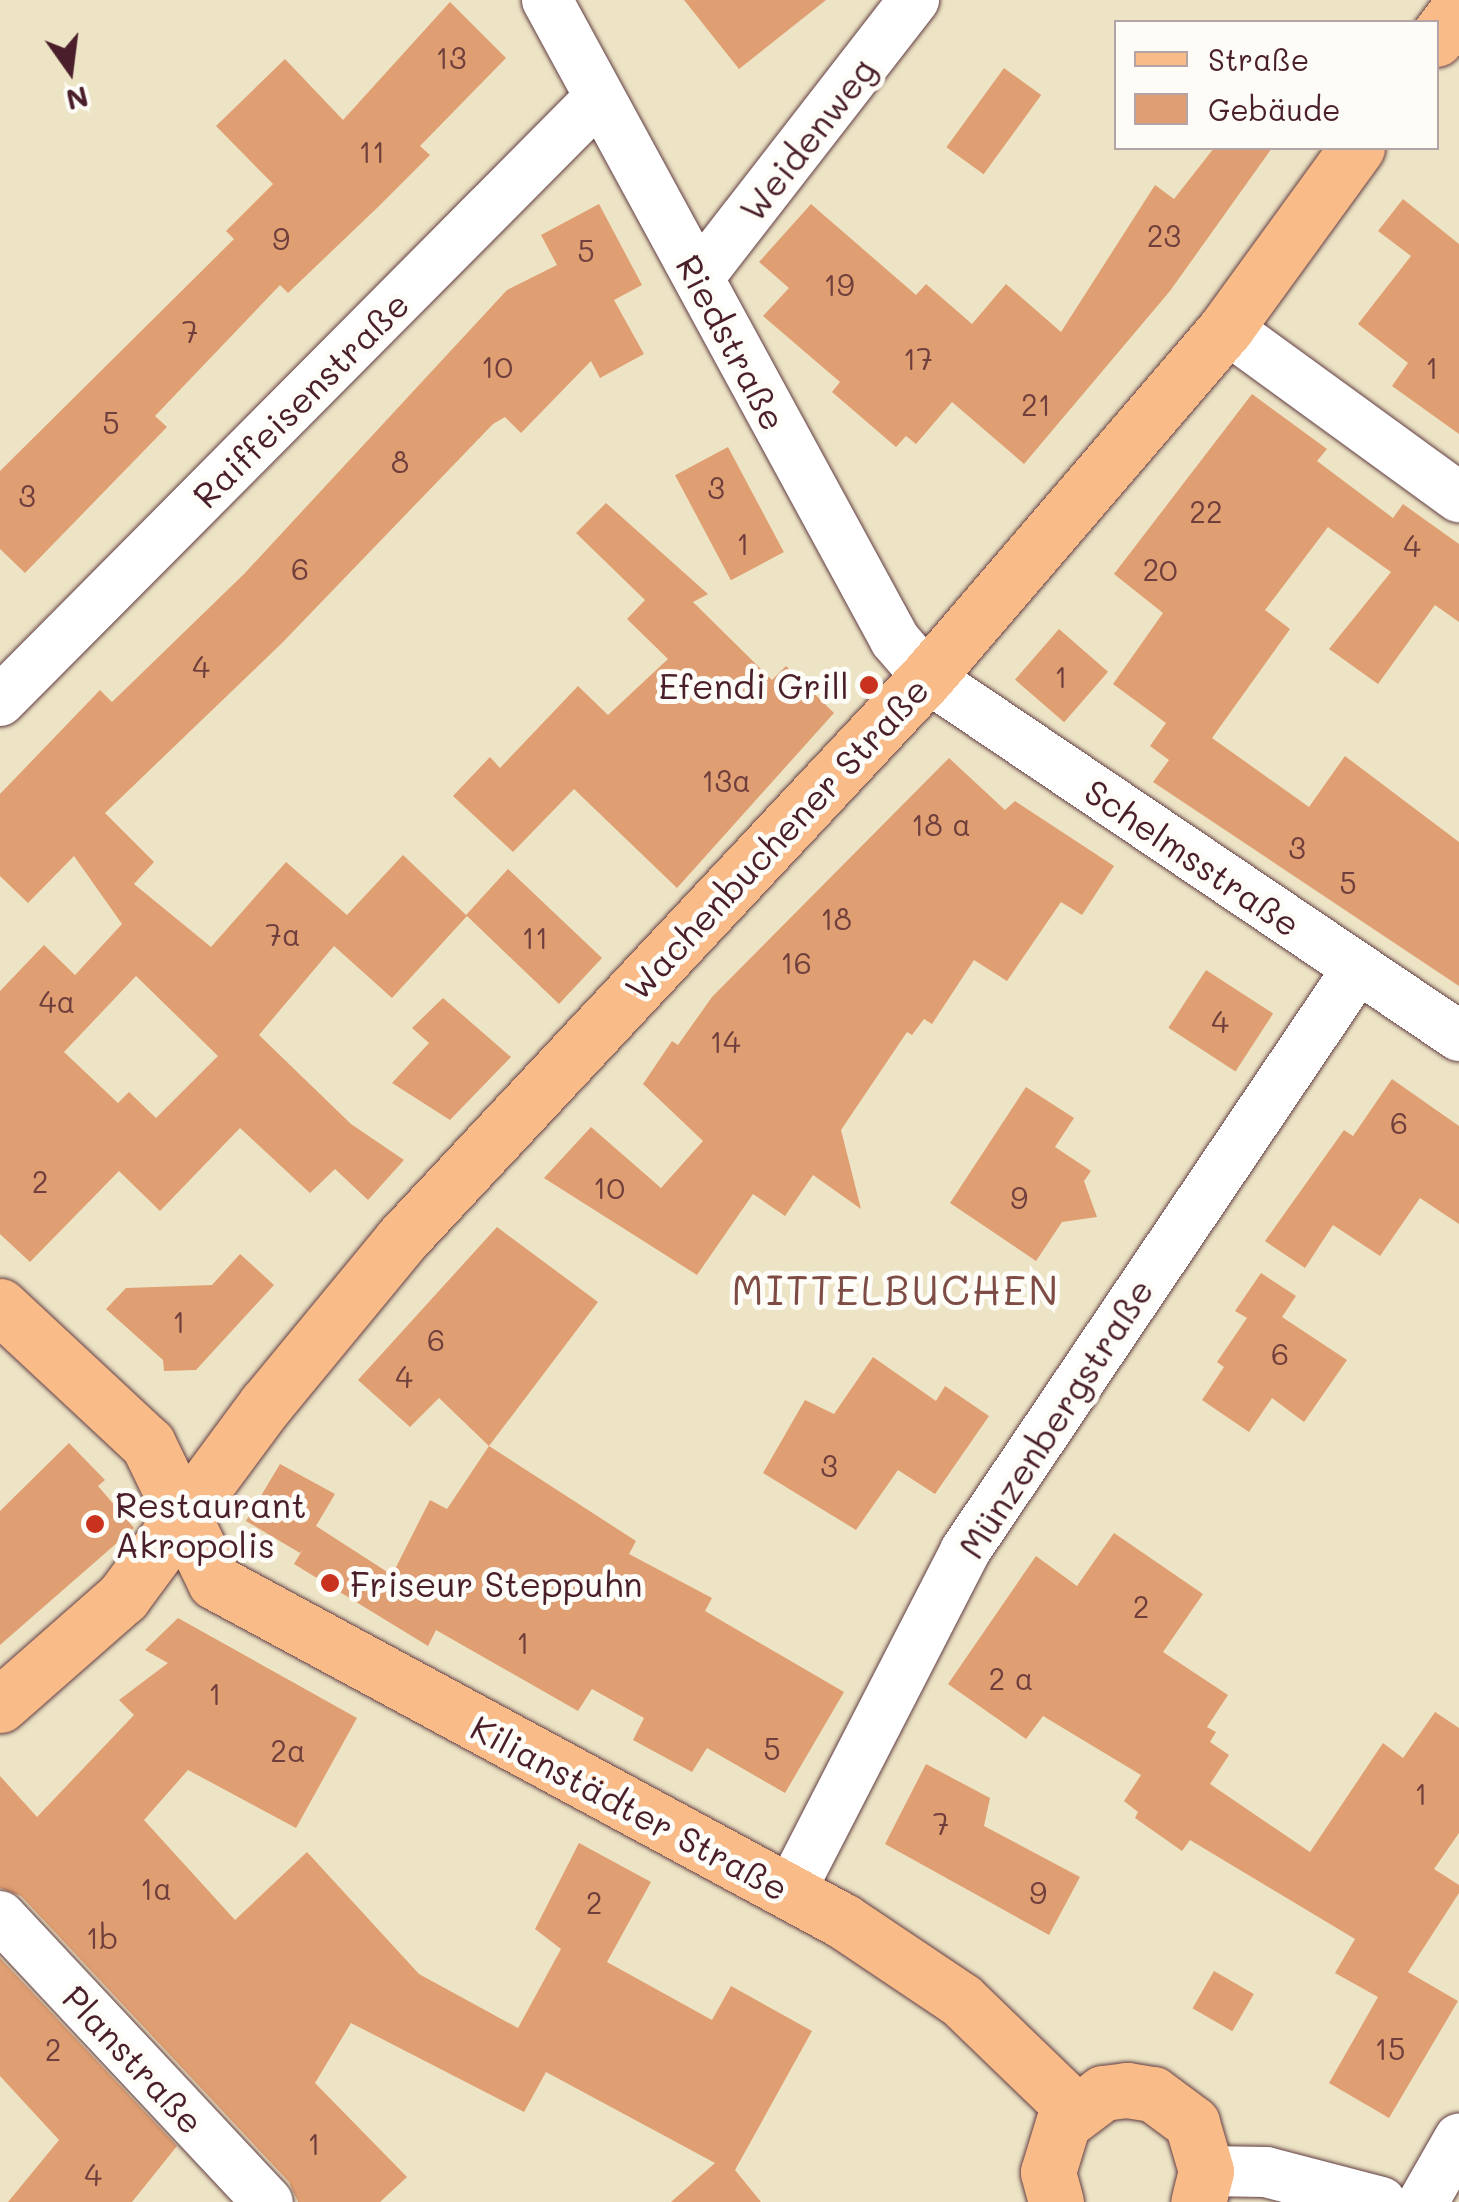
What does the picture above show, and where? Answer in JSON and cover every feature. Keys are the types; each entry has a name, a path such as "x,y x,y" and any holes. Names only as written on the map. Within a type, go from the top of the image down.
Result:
{"main road":[{"path":"1439,34 1459,8"},
{"name":"Wachenbuchener Straße","path":"0,1705 100,1622 185,1519 266,1404 401,1240 927,677 1226,328 1356,150"},
{"name":"Kilianstädter Straße","path":"0,1306 148,1444 215,1582 797,1877 961,2000 1075,2110"},
{"path":"1056,2202 1048,2172 1051,2146 1075,2110 1102,2094 1152,2094 1192,2123 1202,2187"}],"street":[{"name":"Riedstraße","path":"547,0 699,276 818,510 894,640 927,677"},
{"name":"Weidenweg","path":"699,276 914,0"},
{"name":"Raiffeisenstraße","path":"0,701 600,98"},
{"path":"1226,328 1459,497"},
{"name":"Schelmsstraße","path":"927,677 1459,1036"},
{"name":"Münzenbergstraße","path":"797,1877 965,1551 1358,968"},
{"name":"Planstraße","path":"0,1916 268,2202"},
{"path":"1422,2202 1459,2139"},
{"path":"1202,2187 1266,2172 1382,2202"}],"building":[{"path":"684,0 826,0 739,69"},
{"path":"450,2 506,58 420,146 430,155 288,293 280,285 155,416 167,427 25,573 0,549 0,471 234,239 226,231 273,184 216,126 285,59 343,120"},
{"path":"1004,68 1041,95 984,174 946,147"},
{"path":"1212,150 1271,150 1170,291 1024,464 952,402 916,444 906,436 896,447 832,392 840,382 763,316 789,288 759,262 811,204 916,295 926,284 972,324 1006,284 1061,332 1155,185 1174,199"},
{"path":"1403,199 1459,244 1459,434 1392,386 1408,363 1358,324 1411,256 1378,231"},
{"path":"599,204 642,285 614,300 644,354 600,378 591,361 521,433 505,417 493,424 282,643 105,813 154,862 134,884 211,947 286,862 347,915 403,855 466,915 508,869 602,958 559,1004 467,916 392,998 334,946 259,1035 351,1124 404,1160 368,1200 335,1169 310,1193 240,1128 160,1211 119,1171 30,1262 0,1234 0,991 44,945 75,975 122,924 74,856 28,903 0,876 0,794 100,690 112,702 244,574 507,290 557,265 541,235","holes":["136,976 218,1056 156,1118 129,1092 118,1103 64,1052"]},
{"path":"1252,394 1327,449 1317,461 1393,518 1403,504 1459,544 1459,622 1435,605 1378,684 1329,649 1391,572 1328,527 1265,610 1290,629 1212,738 1309,807 1345,756 1459,842 1459,986 1153,782 1169,760 1150,746 1166,723 1113,684 1163,613 1114,574"},
{"path":"728,447 784,552 731,580 675,475"},
{"path":"606,503 708,594 693,602 772,680 786,666 834,713 677,888 574,789 513,852 453,796 490,757 500,768 578,686 608,715 668,659 627,619 645,600 576,533"},
{"path":"1059,629 1108,672 1064,722 1015,680"},
{"path":"949,758 1005,810 1015,801 1114,866 1082,915 1061,902 1007,981 974,960 932,1024 924,1019 912,1035 907,1032 841,1130 861,1209 813,1175 785,1216 753,1194 697,1275 544,1178 591,1127 661,1188 703,1141 643,1084 672,1041 678,1045 712,997"},
{"path":"1206,970 1273,1014 1236,1071 1168,1028"},
{"path":"443,998 511,1057 450,1120 392,1083 429,1043 412,1028"},
{"path":"1392,1079 1459,1126 1459,1224 1420,1198 1380,1256 1333,1225 1305,1268 1265,1241 1344,1130 1353,1136"},
{"path":"1026,1087 1074,1118 1055,1147 1091,1171 1084,1181 1097,1217 1062,1222 1036,1261 950,1203"},
{"path":"497,1227 598,1302 489,1446 439,1398 410,1427 358,1380"},
{"path":"240,1254 274,1285 196,1370 164,1371 163,1360 106,1309 126,1288 212,1285"},
{"path":"1261,1273 1296,1296 1282,1317 1347,1360 1304,1422 1272,1398 1249,1432 1202,1400 1224,1367 1217,1362 1247,1318 1235,1311"},
{"path":"873,1357 936,1401 945,1386 989,1416 935,1494 898,1470 856,1530 763,1473 805,1400 834,1414"},
{"path":"69,1443 105,1480 98,1486 134,1528 0,1645 0,1511"},
{"path":"489,1446 636,1541 629,1554 712,1598 705,1611 844,1692 785,1793 707,1748 692,1772 633,1740 644,1718 592,1689 578,1711 436,1630 428,1646 294,1564 303,1549 300,1553 246,1521 280,1464 335,1494 316,1526 392,1575 430,1500 447,1509"},
{"path":"1114,1533 1203,1594 1163,1652 1228,1695 1207,1727 1216,1732 1210,1742 1229,1755 1210,1784 1310,1852 1383,1743 1403,1758 1435,1712 1459,1728 1459,1833 1434,1869 1459,1885 1459,1893 1408,1972 1458,2001 1389,2118 1329,2083 1378,1997 1335,1973 1355,1939 1190,1840 1182,1851 1135,1818 1138,1812 1124,1801 1141,1775 1043,1716 1026,1739 948,1684 1036,1556 1077,1586"},
{"path":"178,1618 357,1718 296,1828 188,1770 144,1820 235,1920 307,1852 419,1974 518,2028 561,1949 535,1929 579,1843 651,1882 607,1962 712,2020 731,1986 812,2031 735,2170 761,2202 671,2202 715,2163 546,2072 524,2112 351,2023 315,2083 407,2177 380,2202 298,2202 289,2182 21,1896 0,1888 0,1776 37,1817 134,1715 119,1700 168,1663 145,1650"},
{"path":"926,1764 990,1798 984,1826 1080,1877 1049,1935 885,1844"},
{"path":"0,1958 177,2146 132,2202 8,2202 59,2140 0,2076"},
{"path":"1214,1971 1254,1994 1232,2031 1192,2008"}],"place":[{"name":"Efendi Grill","path":"869,685"},
{"name":"Restaurant Akropolis","path":"95,1524"},
{"name":"Friseur Steppuhn","path":"330,1583"}],"district":[{"name":"MITTELBUCHEN","path":"896,1289"}]}
